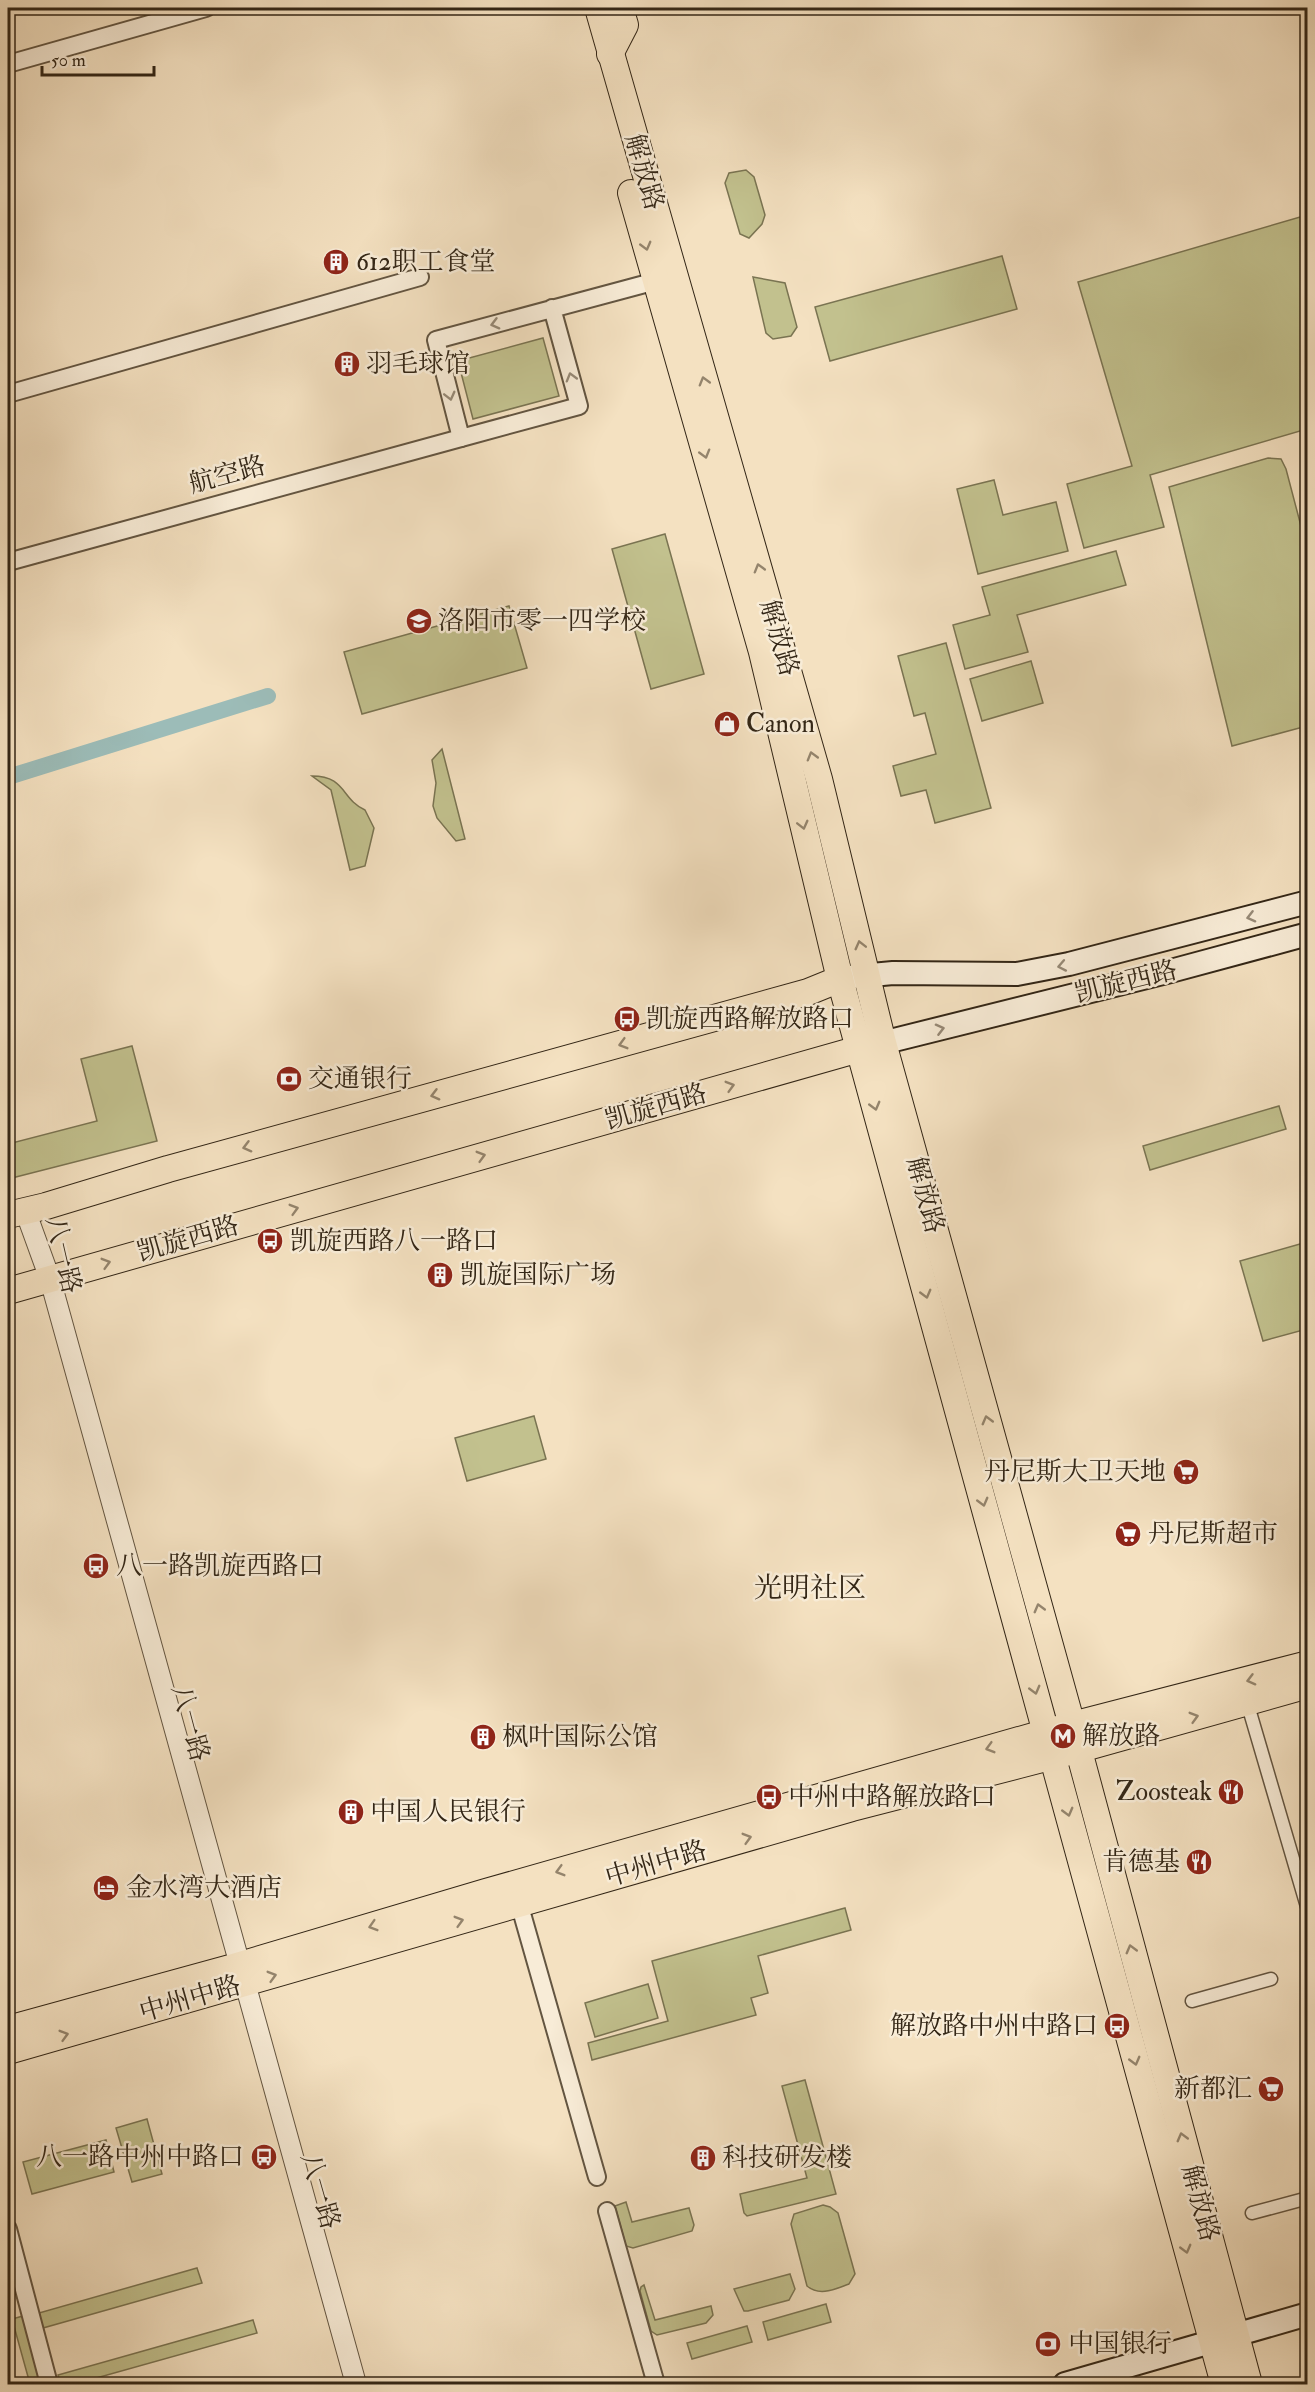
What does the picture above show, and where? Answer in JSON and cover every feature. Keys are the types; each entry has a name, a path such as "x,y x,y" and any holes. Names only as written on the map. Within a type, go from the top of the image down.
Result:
{"main road":[{"name":"解放路","path":"580,8 762,652 840,979 871,1046 1071,1725 1226,2346 1224,2385"},
{"name":"解放路","path":"598,8 819,779 866,974 871,1046 1049,1744 1226,2346 1249,2385"},
{"path":"610,54 625,25 620,8"},
{"name":"凯旋西路","path":"16,1212 797,996 840,979 866,974 1017,974 1069,964 1308,902"},
{"name":"凯旋西路","path":"8,1291 871,1046 1308,934"},
{"name":"中州中路","path":"8,2029 237,1976 519,1903 852,1808 1049,1744 1071,1725 1308,1664"},
{"name":"中州中路","path":"8,2051 486,1892 1049,1744 1077,1750 1308,1685"},
{"path":"1109,2385 1226,2346 1308,2314"},
{"path":"1065,2385 1226,2346 1308,2330"}],"street":[{"path":"8,64 206,8"},
{"path":"8,394 420,277"},
{"path":"461,438 436,340 656,281"},
{"name":"航空路","path":"8,562 579,406 552,308"},
{"name":"八一路","path":"16,1212 45,1280 237,1976 345,2385"},
{"path":"1247,1702 1308,1910"},
{"path":"519,1903 597,2177"},
{"name":"八一路","path":"237,1976 356,2385"},
{"path":"1192,2001 1271,1979"},
{"path":"1252,2213 1308,2198"},
{"path":"606,2211 656,2385"},
{"path":"8,2229 49,2385"}],"shaded area":[{"path":"746,170 754,177 765,215 762,224 749,238 740,234 725,183 729,173"},
{"path":"1307,215 1307,429 1150,475 1164,527 1084,548 1067,484 1132,466 1078,282"},
{"path":"1002,256 1017,309 830,361 815,307"},
{"path":"753,277 785,283 797,327 791,336 773,339 766,333"},
{"path":"543,338 559,396 473,419 458,361"},
{"path":"1268,458 1281,459 1286,469 1307,549 1307,726 1232,746 1169,487"},
{"path":"994,480 1003,515 1056,502 1068,551 978,574 957,489"},
{"path":"665,534 704,674 651,689 612,549"},
{"path":"1116,551 1126,585 1017,615 1028,652 965,669 953,625 990,615 982,587"},
{"path":"509,606 527,668 362,714 344,652"},
{"path":"946,643 991,808 935,823 926,790 901,796 893,766 936,754 925,713 914,716 898,656"},
{"path":"1031,661 1043,703 982,721 970,679"},
{"path":"442,749 465,839 456,841 437,818 433,806 436,783 432,760"},
{"path":"312,776 331,780 365,810 374,828 365,866 350,870 331,790"},
{"path":"132,1046 157,1141 8,1179 8,1144 97,1121 81,1059"},
{"path":"1279,1106 1286,1129 1150,1170 1143,1146"},
{"path":"1307,1242 1307,1329 1263,1341 1240,1261"},
{"path":"534,1416 546,1459 467,1481 455,1438"},
{"path":"845,1908 851,1930 758,1956 768,1993 751,1998 756,2015 592,2060 588,2043 668,2021 652,1961"},
{"path":"648,1984 658,2018 595,2037 585,2003"},
{"path":"805,2080 836,2194 747,2216 744,2213 740,2194 807,2178 782,2086"},
{"path":"147,2119 162,2174 132,2182 116,2128"},
{"path":"106,2140 114,2172 32,2194 23,2162"},
{"path":"626,2202 632,2222 689,2208 694,2225 692,2231 633,2248 626,2246 615,2206"},
{"path":"823,2205 838,2213 855,2274 849,2284 822,2292 807,2286 791,2224 794,2214"},
{"path":"197,2268 202,2283 43,2328 39,2313"},
{"path":"790,2274 795,2289 789,2300 744,2311 734,2289"},
{"path":"644,2285 655,2320 711,2306 713,2315 706,2323 657,2335 651,2331 640,2291"},
{"path":"826,2304 831,2322 768,2340 763,2322"},
{"path":"23,2316 42,2384 30,2384 12,2319"},
{"path":"253,2320 257,2333 75,2384 61,2384 58,2375"},
{"path":"747,2326 752,2342 692,2359 687,2343"}],"waterway":[{"path":"8,777 268,696"}],"place":[{"name":"612职工食堂","path":"336,262"},
{"name":"羽毛球馆","path":"347,364"},
{"name":"洛阳市零一四学校","path":"419,621"},
{"name":"Canon","path":"727,724"},
{"name":"凯旋西路解放路口","path":"627,1019"},
{"name":"交通银行","path":"289,1079"},
{"name":"凯旋西路八一路口","path":"270,1241"},
{"name":"凯旋国际广场","path":"440,1275"},
{"name":"丹尼斯大卫天地","path":"1186,1472"},
{"name":"丹尼斯超市","path":"1128,1534"},
{"name":"八一路凯旋西路口","path":"96,1566"},
{"name":"解放路","path":"1063,1736"},
{"name":"枫叶国际公馆","path":"483,1737"},
{"name":"Zoosteak","path":"1231,1792"},
{"name":"中州中路解放路口","path":"769,1797"},
{"name":"中国人民银行","path":"351,1812"},
{"name":"肯德基","path":"1199,1862"},
{"name":"金水湾大酒店","path":"106,1888"},
{"name":"解放路中州中路口","path":"1117,2026"},
{"name":"新都汇","path":"1271,2089"},
{"name":"八一路中州中路口","path":"264,2157"},
{"name":"科技研发楼","path":"703,2158"},
{"name":"中国银行","path":"1048,2344"}],"district":[{"name":"光明社区","path":"810,1588"}]}
